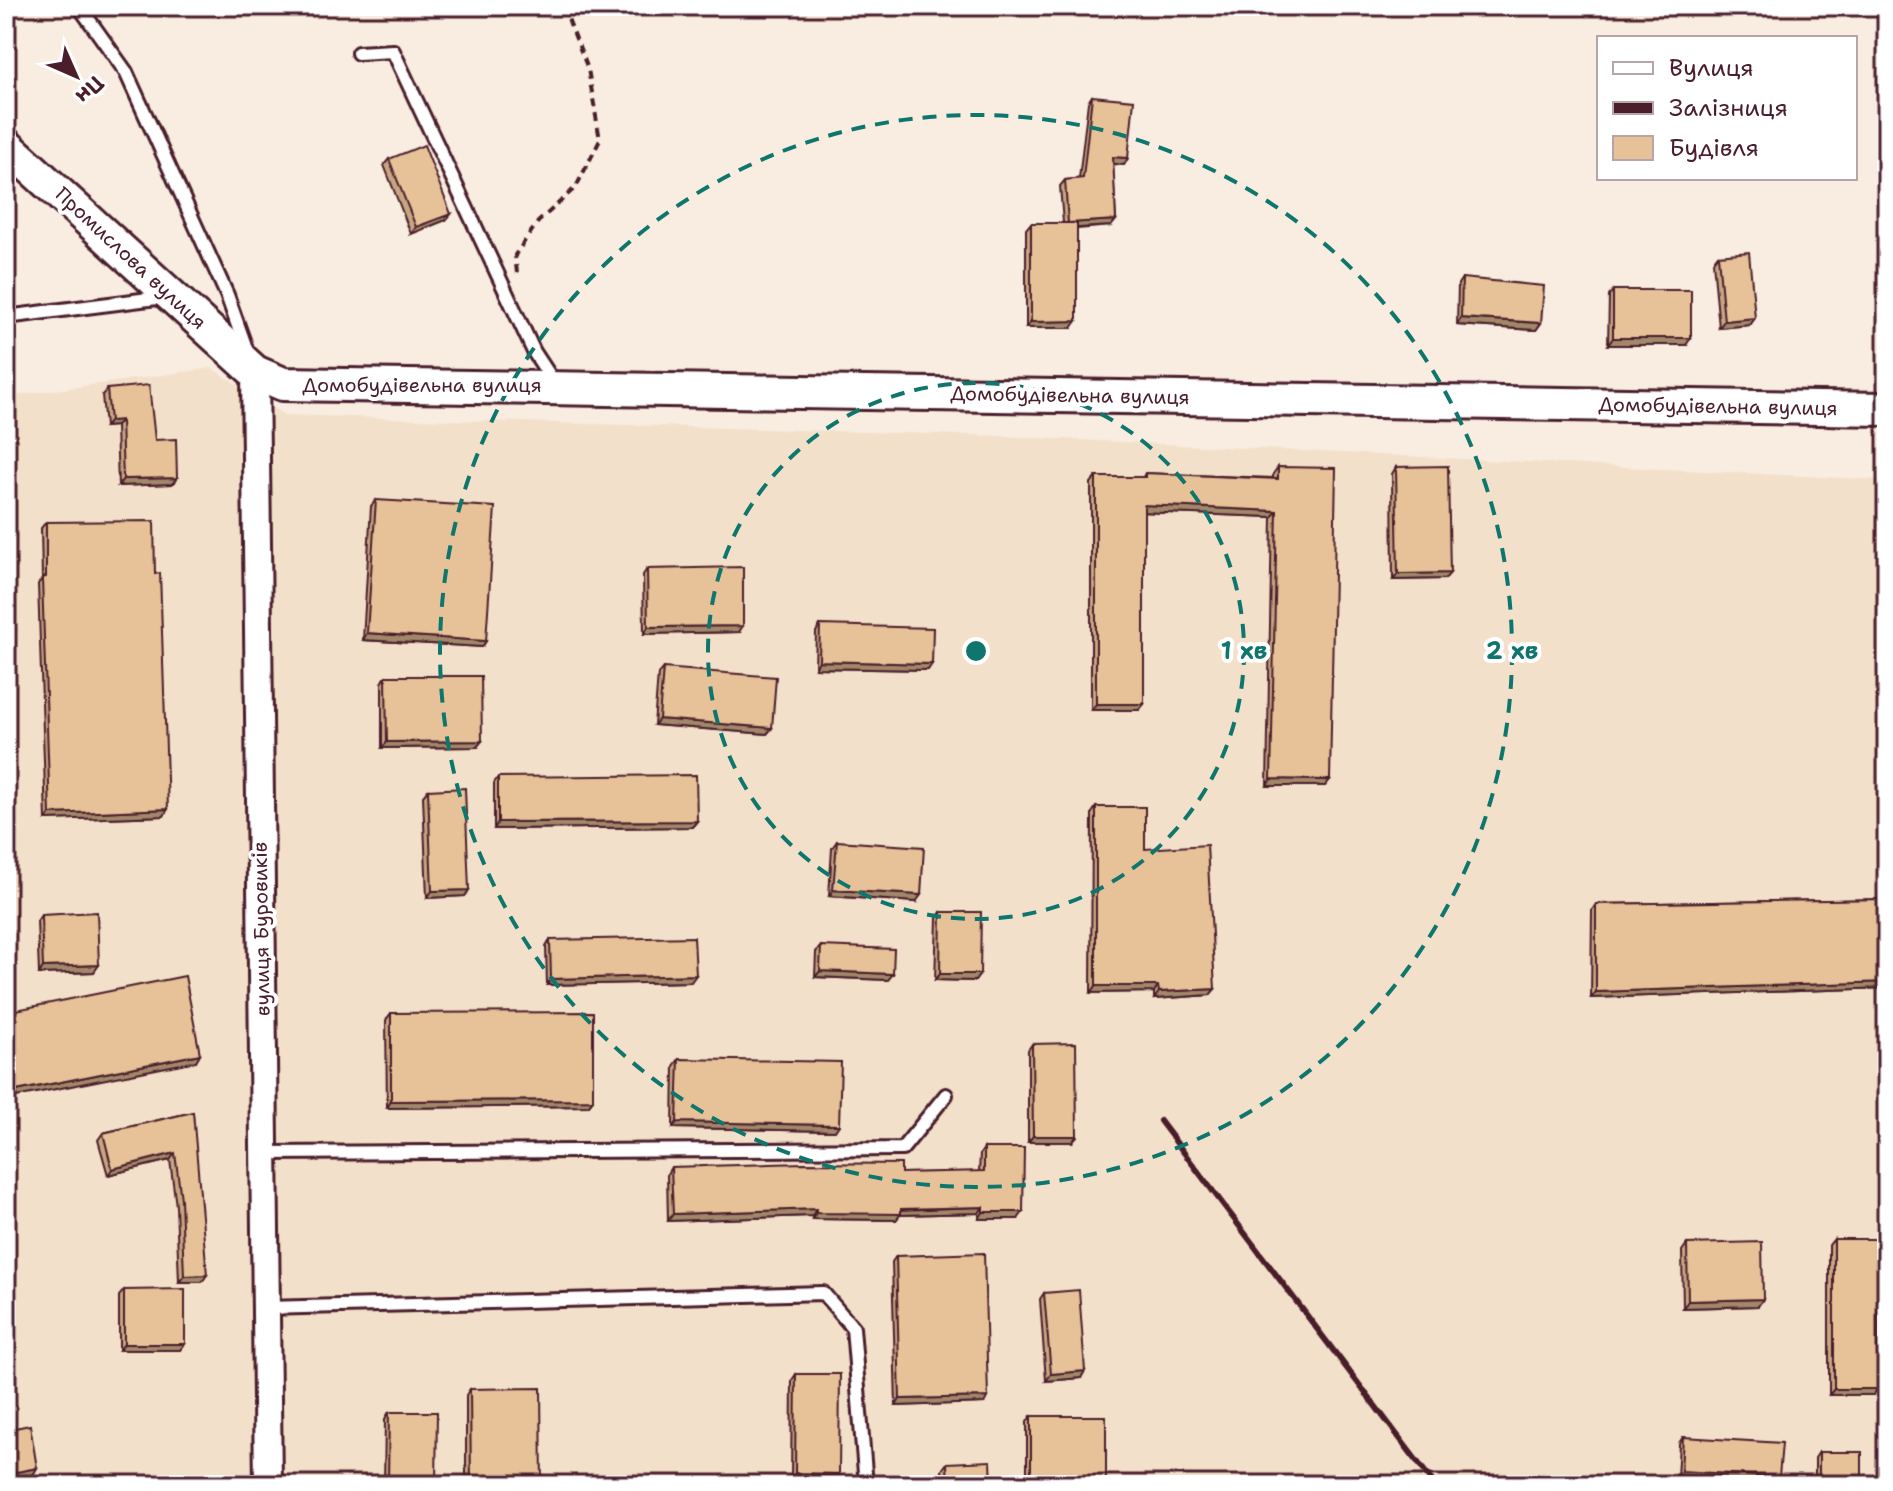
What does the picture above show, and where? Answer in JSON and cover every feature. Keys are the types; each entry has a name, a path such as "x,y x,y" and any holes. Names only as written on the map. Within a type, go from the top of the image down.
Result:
{"street":[{"name":"Промислова вулиця","path":"6,145 255,372"},
{"name":"Домобудівельна вулиця","path":"255,372 283,384 323,387 557,386 1887,409"},
{"name":"вулиця Буровиків","path":"255,372 268,1485"}],"lane":[{"path":"79,6 126,72 227,295 255,372"},
{"path":"358,53 393,51 534,352 557,386"},
{"path":"6,317 172,296"},
{"path":"264,1153 902,1149 946,1095"},
{"path":"266,1308 823,1293 853,1328 866,1485"}],"path":[{"path":"518,283 515,255 538,222 576,187 600,140 588,69 563,6"}],"shaded area":[{"path":"212,368 284,415 1001,436 1887,480 1887,1485 6,1485 6,397"}],"building":[{"path":"1092,96 1134,100 1128,158 1113,157 1116,220 1068,223 1065,180 1083,178"},
{"path":"424,145 451,214 416,227 389,159"},
{"path":"1031,223 1077,223 1077,321 1031,322"},
{"path":"1749,252 1755,318 1724,321 1718,255"},
{"path":"1462,278 1544,286 1541,323 1461,318"},
{"path":"1613,290 1691,290 1691,338 1613,338"},
{"path":"149,385 155,440 176,439 177,478 123,479 121,420 110,421 107,389"},
{"path":"1448,466 1450,573 1398,574 1396,467"},
{"path":"1278,467 1336,468 1330,780 1271,779 1277,511 1144,505 1144,704 1096,704 1096,477 1145,477 1145,473 1278,479"},
{"path":"376,500 495,507 486,641 367,633"},
{"path":"154,521 155,574 160,573 168,809 50,814 42,578 46,577 46,522"},
{"path":"743,567 743,626 648,627 647,569"},
{"path":"820,625 933,628 932,664 819,661"},
{"path":"663,668 776,677 772,728 659,719"},
{"path":"386,676 481,676 482,741 387,742"},
{"path":"696,775 697,821 498,822 498,777"},
{"path":"465,788 469,890 432,891 428,790"},
{"path":"6,802 10,802 9,866 6,866"},
{"path":"1096,807 1145,807 1145,849 1207,845 1215,989 1159,992 1158,986 1096,986"},
{"path":"837,841 924,847 921,895 833,890"},
{"path":"1887,899 1887,982 1596,992 1596,904"},
{"path":"97,912 99,965 43,967 41,915"},
{"path":"941,912 981,912 980,974 940,974"},
{"path":"694,937 696,975 551,979 550,940"},
{"path":"821,946 894,949 893,974 820,971"},
{"path":"185,976 200,1054 6,1093 6,1012"},
{"path":"593,1012 593,1100 391,1101 391,1013"},
{"path":"1076,1043 1077,1136 1033,1136 1032,1044"},
{"path":"679,1059 841,1062 839,1125 677,1122"},
{"path":"193,1112 207,1275 184,1276 181,1199 175,1153 112,1169 103,1133"},
{"path":"984,1148 1024,1148 1023,1212 983,1212 983,1207 901,1209 901,1214 816,1213 816,1209 673,1214 671,1167 901,1164 901,1173 984,1171"},
{"path":"1834,1239 1878,1239 1878,1389 1834,1389"},
{"path":"1762,1242 1763,1299 1688,1301 1687,1244"},
{"path":"984,1253 988,1397 900,1399 896,1256"},
{"path":"185,1289 185,1344 124,1344 124,1290"},
{"path":"1079,1290 1085,1371 1051,1374 1044,1293"},
{"path":"796,1374 840,1374 839,1474 795,1473"},
{"path":"541,1388 542,1485 471,1485 470,1389"},
{"path":"6,1411 10,1429 30,1425 37,1468 6,1474"},
{"path":"389,1412 437,1412 436,1485 388,1485"},
{"path":"1031,1416 1106,1416 1106,1485 1031,1485"},
{"path":"1683,1437 1782,1443 1779,1477 1681,1471"},
{"path":"1819,1452 1862,1452 1862,1485 1819,1485"},
{"path":"991,1461 992,1485 948,1485 947,1463"}],"railway":[{"path":"1160,1121 1435,1485"}]}
